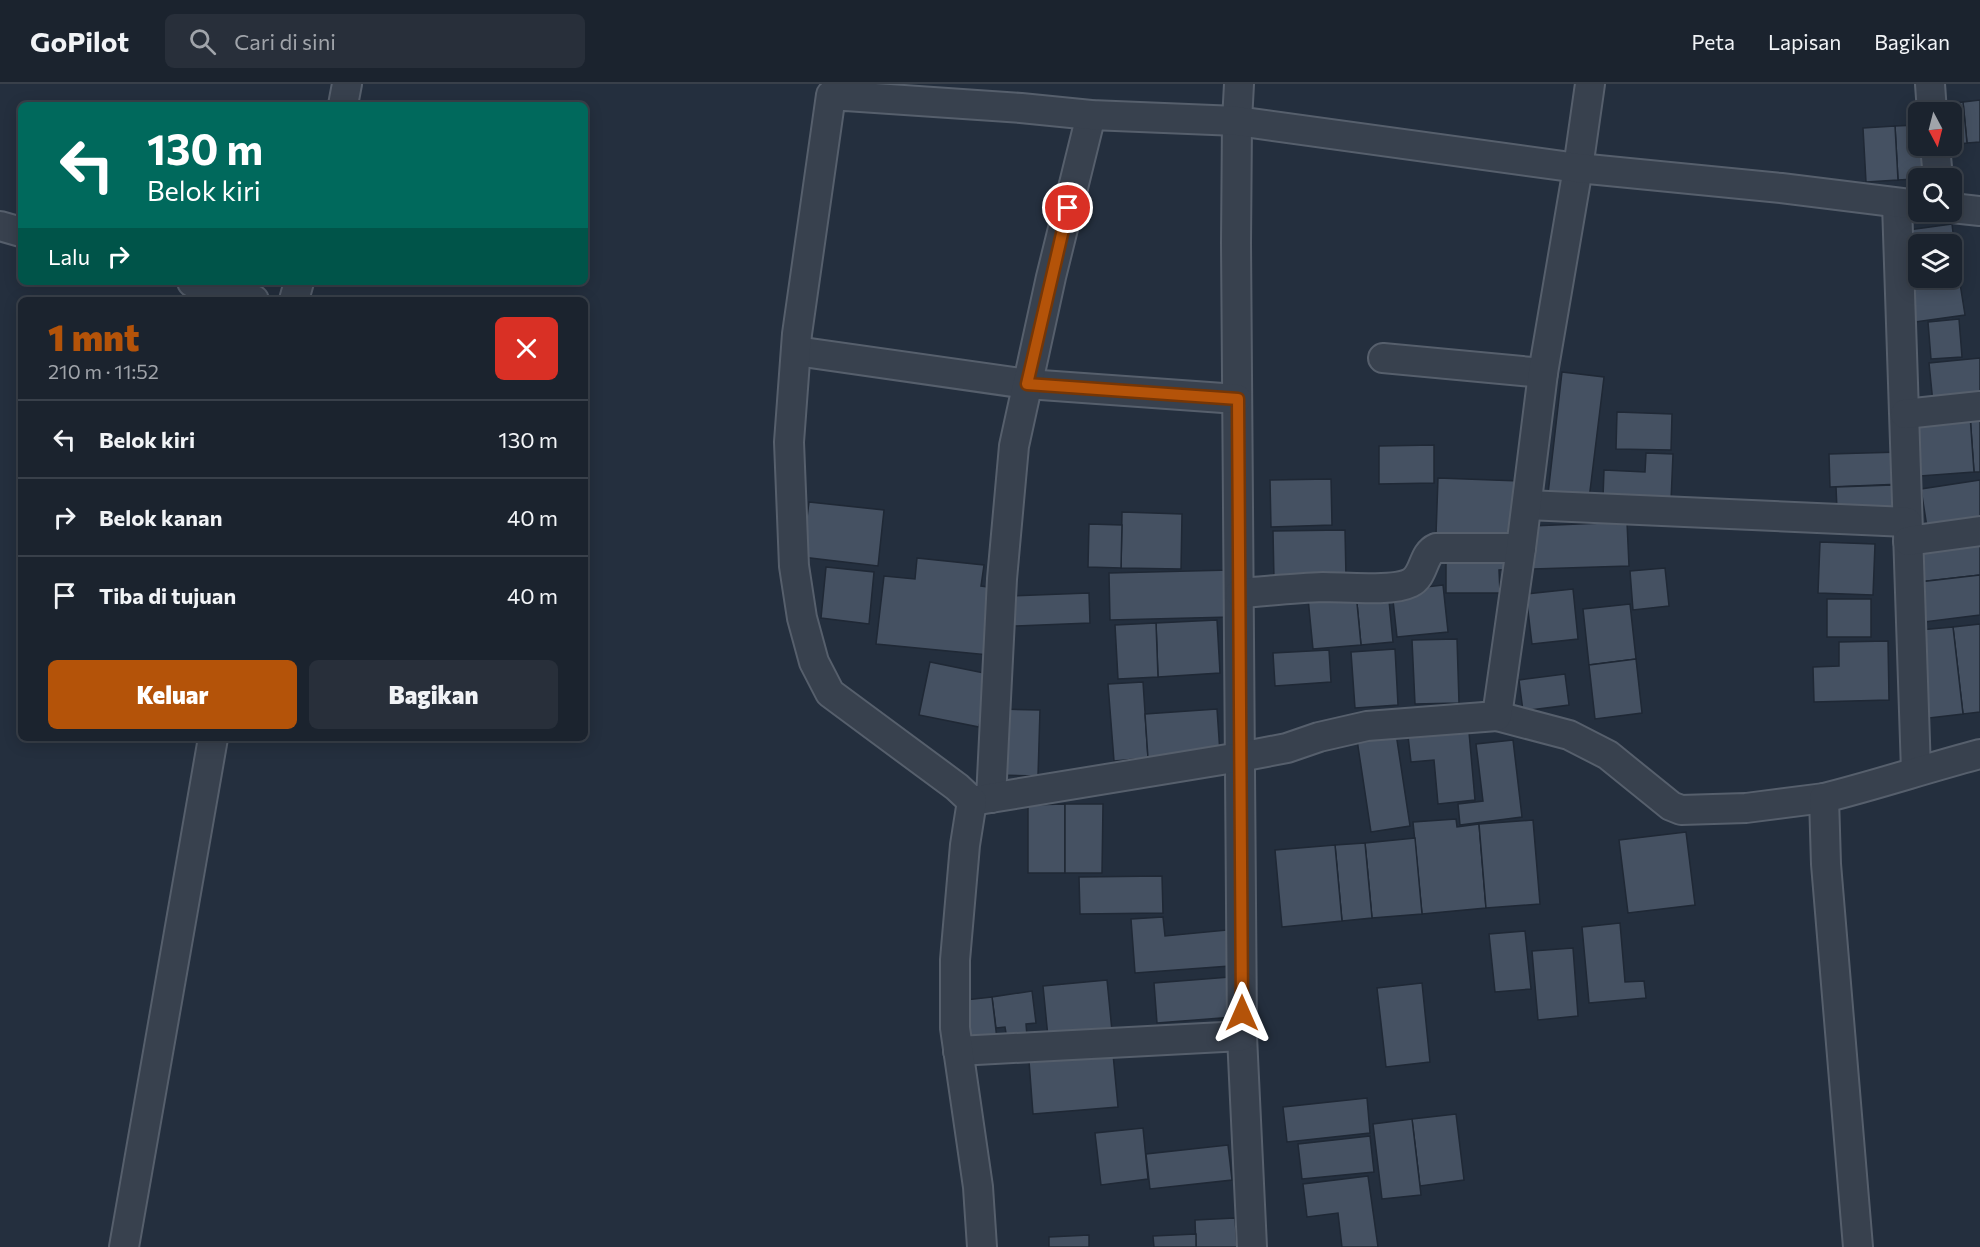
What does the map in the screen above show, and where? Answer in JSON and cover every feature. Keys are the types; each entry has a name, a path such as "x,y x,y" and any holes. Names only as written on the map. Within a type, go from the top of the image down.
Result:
{"street":[{"path":"344,102 347,84"},
{"path":"1239,84 1237,122 1242,1036 1252,1247"},
{"path":"1497,716 1543,373 1590,84"},
{"path":"1930,84 1931,102"},
{"path":"1916,771 1905,414 1908,205 1781,188 1578,168 1237,122 1091,115 1022,96 831,90 796,351 789,442 794,566 802,618 814,662 830,693 957,787 981,799 1240,757 1287,748 1319,737 1367,726 1497,716 1569,735 1608,755 1671,806 1681,810 1746,808 1824,798 1980,754"},
{"path":"982,1247 978,1187 955,1028 955,960 965,845 981,799 1014,446 1051,277 1091,115"},
{"path":"1962,209 1980,211"},
{"path":"0,226 18,231"},
{"path":"202,285 244,297"},
{"path":"796,351 1027,384 1238,399"},
{"path":"1383,358 1543,373"},
{"path":"1905,414 1980,406"},
{"path":"1527,505 1907,532 1980,531"},
{"path":"1240,593 1321,587 1398,587 1412,583 1417,578 1429,553 1436,548 1521,548"},
{"path":"124,1247 212,741"},
{"path":"1824,798 1826,864 1858,1247"},
{"path":"958,1051 1242,1036"}],"building":[{"path":"1980,100 1980,142 1967,143 1963,102"},
{"path":"1962,102 1967,143 1962,144"},
{"path":"1908,125 1908,156 1930,156 1930,168 1908,168 1908,179 1898,180 1895,126"},
{"path":"1895,126 1898,180 1866,182 1863,128"},
{"path":"1952,224 1953,234 1909,234 1908,230"},
{"path":"1909,288 1961,288 1965,315 1915,322"},
{"path":"1959,319 1962,357 1931,359 1928,322"},
{"path":"1980,358 1980,398 1933,403 1929,363"},
{"path":"1562,372 1604,377 1589,499 1548,494"},
{"path":"1617,412 1672,414 1671,450 1616,449"},
{"path":"1980,414 1980,472 1974,472 1970,415"},
{"path":"1970,415 1974,472 1920,476 1916,419"},
{"path":"1434,445 1434,483 1379,484 1379,446"},
{"path":"1901,452 1902,484 1830,487 1829,454"},
{"path":"1646,453 1673,454 1671,501 1603,498 1604,470 1645,472"},
{"path":"1438,478 1520,481 1518,538 1436,535"},
{"path":"1331,479 1332,525 1271,527 1270,480"},
{"path":"1980,480 1980,520 1927,527 1921,489"},
{"path":"1893,485 1894,508 1837,509 1836,487"},
{"path":"809,502 884,510 878,566 802,557"},
{"path":"1122,512 1182,514 1181,569 1121,568"},
{"path":"1627,522 1629,566 1533,569 1531,526"},
{"path":"1089,524 1122,525 1121,568 1088,567"},
{"path":"1345,530 1346,578 1274,580 1273,531"},
{"path":"1980,538 1980,575 1919,582 1915,546"},
{"path":"1820,542 1875,544 1873,595 1818,593"},
{"path":"1515,552 1515,569 1499,570 1500,593 1446,593 1446,553"},
{"path":"917,558 984,565 981,586 996,588 989,655 876,644 884,576 915,579"},
{"path":"826,567 874,572 869,624 821,618"},
{"path":"1665,568 1669,606 1633,610 1630,571"},
{"path":"1231,570 1232,617 1110,620 1109,573"},
{"path":"1980,575 1980,615 1924,622 1919,582"},
{"path":"1443,585 1448,632 1397,637 1392,591"},
{"path":"1573,589 1578,639 1532,644 1526,594"},
{"path":"1388,590 1393,642 1361,645 1356,593"},
{"path":"1089,593 1090,623 1013,626 1012,596"},
{"path":"1356,593 1361,645 1313,649 1308,598"},
{"path":"1827,599 1871,599 1871,637 1827,637"},
{"path":"1630,604 1636,659 1589,665 1583,609"},
{"path":"1217,620 1220,673 1158,677 1156,623"},
{"path":"1156,623 1158,677 1118,679 1115,625"},
{"path":"1980,624 1980,712 1963,714 1953,627"},
{"path":"1953,627 1963,714 1929,718 1919,630"},
{"path":"1457,639 1459,703 1415,704 1412,640"},
{"path":"1888,641 1889,700 1814,702 1813,667 1839,666 1839,642"},
{"path":"1395,649 1398,705 1355,708 1351,652"},
{"path":"1329,650 1331,682 1275,686 1273,653"},
{"path":"1636,659 1642,713 1595,719 1589,665"},
{"path":"930,662 989,674 979,727 919,715"},
{"path":"1565,674 1569,705 1523,711 1519,680"},
{"path":"1143,682 1148,758 1114,761 1108,684"},
{"path":"999,709 1040,710 1038,776 997,775"},
{"path":"1217,709 1220,753 1148,758 1145,714"},
{"path":"1468,721 1475,800 1438,804 1434,760 1411,762 1407,727"},
{"path":"1395,727 1410,826 1371,832 1356,733"},
{"path":"1513,740 1522,817 1460,825 1458,804 1483,801 1476,744"},
{"path":"1065,804 1065,873 1028,873 1028,805"},
{"path":"1065,804 1103,804 1102,873 1065,873"},
{"path":"1456,819 1457,827 1479,824 1486,908 1422,914 1413,822"},
{"path":"1533,820 1540,904 1486,908 1479,824"},
{"path":"1686,832 1695,905 1628,913 1619,840"},
{"path":"1415,838 1422,914 1372,918 1365,843"},
{"path":"1365,843 1372,918 1342,921 1335,845"},
{"path":"1335,845 1342,921 1282,927 1275,850"},
{"path":"1162,876 1163,913 1080,914 1079,877"},
{"path":"1163,917 1165,936 1227,930 1230,966 1135,973 1131,919"},
{"path":"1620,923 1625,982 1644,981 1646,998 1589,1003 1582,927"},
{"path":"1525,931 1531,989 1495,992 1489,934"},
{"path":"1573,948 1578,1016 1538,1020 1532,951"},
{"path":"1230,977 1234,1017 1157,1023 1154,983"},
{"path":"1107,980 1112,1031 1048,1037 1043,986"},
{"path":"1422,983 1430,1062 1386,1067 1377,988"},
{"path":"1032,991 1036,1023 1026,1024 1027,1036 1007,1039 1005,1027 996,1028 992,997"},
{"path":"992,997 997,1039 971,1043 965,1000"},
{"path":"1113,1054 1118,1107 1033,1114 1029,1061"},
{"path":"1367,1098 1370,1133 1287,1142 1283,1107"},
{"path":"1456,1114 1464,1180 1420,1186 1412,1119"},
{"path":"1412,1119 1421,1195 1382,1199 1373,1124"},
{"path":"1143,1128 1148,1179 1101,1185 1095,1133"},
{"path":"1370,1136 1374,1172 1302,1179 1298,1144"},
{"path":"1228,1145 1232,1180 1150,1189 1146,1154"},
{"path":"1368,1176 1378,1247 1342,1247 1338,1213 1307,1217 1303,1184"},
{"path":"1235,1218 1237,1247 1196,1247 1195,1220"},
{"path":"1196,1234 1196,1247 1154,1247 1153,1236"},
{"path":"1089,1235 1089,1247 1049,1247 1049,1237"}],"route":[{"path":"1068,208 1027,384 1238,399 1242,1013"}]}
